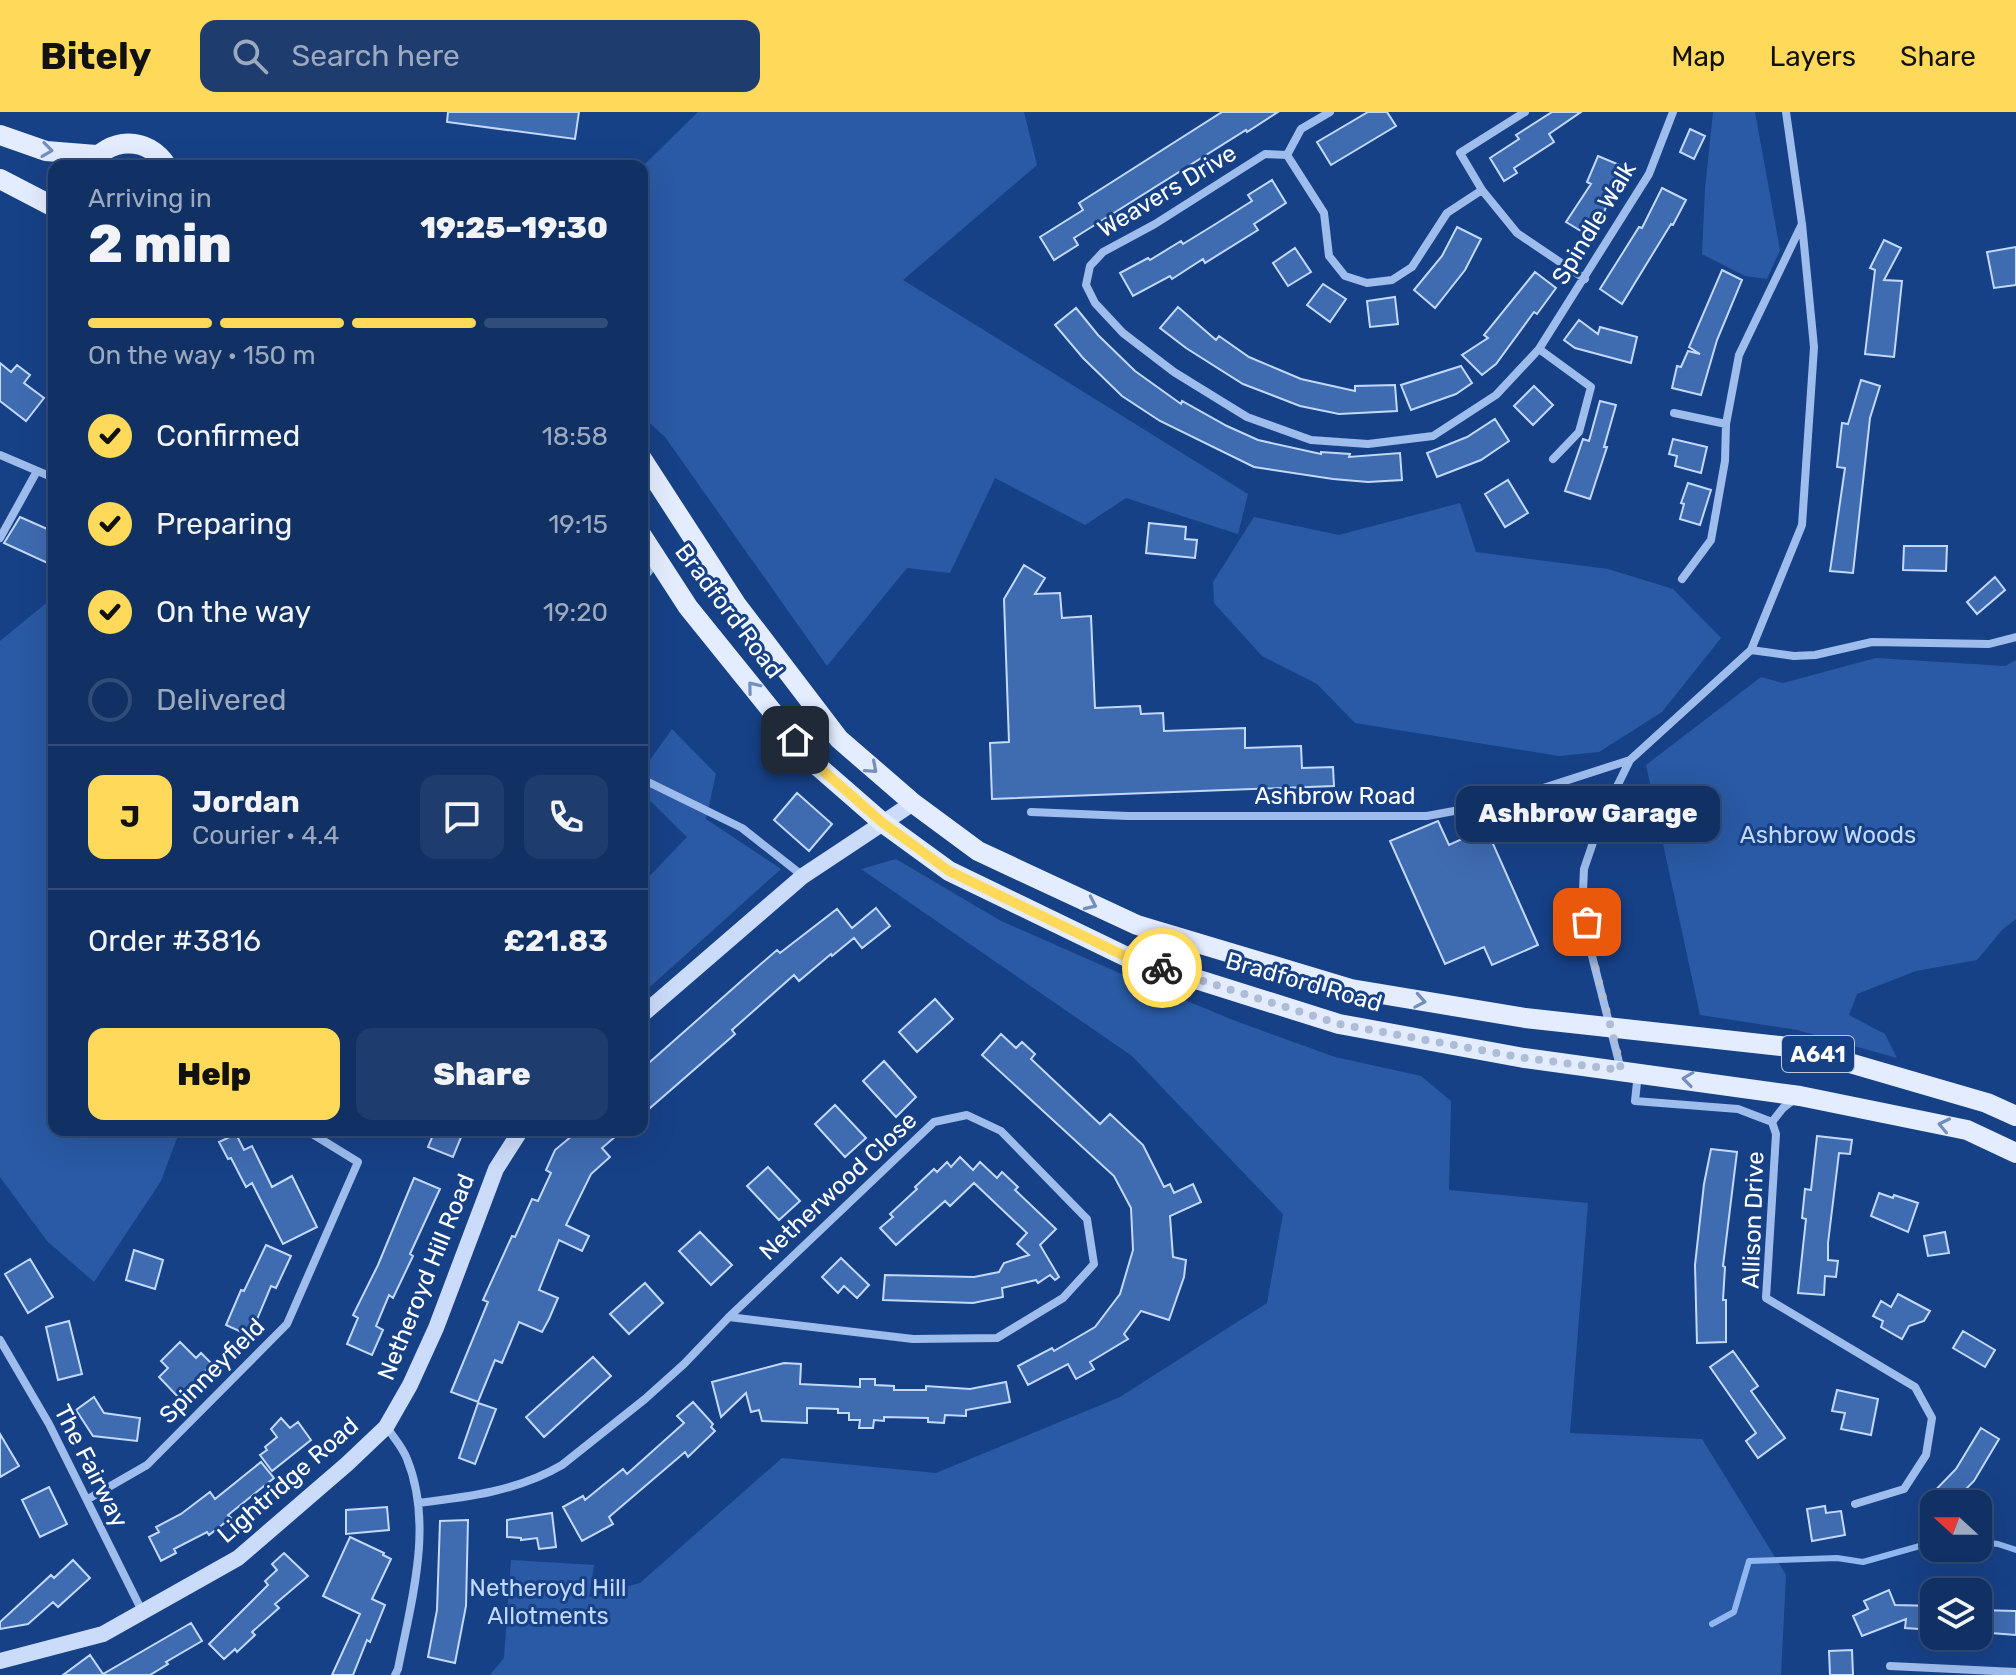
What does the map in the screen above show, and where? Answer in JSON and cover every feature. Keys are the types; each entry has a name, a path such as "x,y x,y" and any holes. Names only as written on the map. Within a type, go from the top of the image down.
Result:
{"main road":[{"path":"0,135 46,151 87,160"},
{"path":"93,160 109,147 122,143 136,143 149,148 162,160"},
{"path":"0,179 48,204"},
{"name":"Bradford Road","path":"648,468 736,604 839,739 913,803 978,851 1137,925 1351,989 1525,1018 1612,1028"},
{"name":"Bradford Road","path":"648,545 688,607 813,762 883,823 949,871 1129,958 1339,1024 1524,1058 1800,1096 1967,1130 2016,1153"},
{"path":"813,762 839,739"},
{"name":"A641","path":"1612,1028 1798,1048 1987,1103 2016,1116"}],"street":[{"path":"1330,112 1301,129 1287,155 1324,213 1329,256 1345,276 1367,283 1392,280 1412,267 1447,213 1482,190"},
{"path":"1525,112 1460,153 1482,190 1517,233 1585,279"},
{"name":"Spindle Walk","path":"1086,285 1095,303 1123,333 1174,372 1247,417 1311,440 1368,444 1433,436 1496,395 1539,349 1649,174 1673,112"},
{"name":"Ashbrow Road","path":"1629,1071 1612,1028 1591,952 1583,891 1584,869 1601,819 1630,760 1751,650 1802,525 1814,347 1802,224 1786,112"},
{"name":"Weavers Drive","path":"1086,285 1090,266 1103,252 1155,224 1265,154 1287,155"},
{"path":"1682,579 1711,540 1725,461 1726,424 1739,355 1802,224"},
{"path":"1539,349 1591,387 1579,432 1553,459"},
{"path":"1674,413 1726,424"},
{"path":"0,455 48,476"},
{"path":"0,538 37,471"},
{"path":"648,572 658,560"},
{"path":"1751,650 1794,656 1815,655 1872,642 1989,644 2016,637"},
{"name":"Ashbrow Road","path":"1031,812 1128,816 1427,816 1497,803 1630,760"},
{"path":"648,782 742,828 803,876"},
{"path":"648,1010 803,876 913,803"},
{"name":"Allison Drive","path":"1629,1071 1635,1101 1738,1109 1772,1122 1776,1134 1766,1298 1915,1387 1932,1418 1926,1455 1904,1489 1855,1504"},
{"path":"1772,1122 1783,1108 1800,1096"},
{"name":"Netherwood Close","path":"418,1503 486,1495 547,1474 645,1399 729,1317 934,1122 967,1115 1001,1131 1087,1219 1094,1264 1063,1298 997,1338 913,1339 729,1317"},
{"name":"Spinneyfield","path":"88,1499 147,1465 287,1324 358,1162 316,1136"},
{"name":"Netheroyd Hill Road","path":"386,1427 410,1385 436,1328 496,1169 517,1136"},
{"name":"The Fairway","path":"0,1340 49,1424 142,1612"},
{"path":"386,1427 407,1457 418,1503 418,1563 395,1675"},
{"name":"Lightridge Road","path":"0,1661 103,1634 238,1558 386,1427"},
{"path":"1890,1666 2016,1672"}],"green space":[{"path":"698,112 1024,112 1037,165 903,280 1248,494 1238,534 1126,498 1085,525 995,478 950,573 907,568 827,666 665,437 648,421 648,161"},
{"path":"1713,112 1755,112 1780,250 1767,279 1745,276 1702,254"},
{"path":"1460,503 1476,552 1608,569 1673,589 1721,638 1662,712 1599,752 1559,756 1355,723 1317,684 1262,656 1214,603 1213,582 1254,517 1339,535"},
{"path":"48,602 48,1136 178,1136 161,1181 94,1282 47,1241 0,1177 0,641"},
{"name":"Ashbrow Woods","path":"1876,658 2005,666 2016,660 2016,919 2002,930 1977,960 1916,971 1857,994 1849,1015 1885,1034 1897,1058 1797,1030 1700,1015 1646,765 1761,677 1783,683"},
{"path":"672,729 716,774 706,819 781,869 648,989 648,878 687,837 648,799 648,763"},
{"name":"Netheroyd Hill Allotments","path":"896,859 1001,921 1233,1020 1335,1057 1421,1076 1451,1101 1449,1190 1588,1203 1570,1433 1702,1439 1786,1575 1781,1675 490,1675 504,1658 511,1560 594,1565 589,1597 640,1583 782,1458 936,1473 1120,1397 1267,1303 1283,1214 1132,1056 861,869"}],"building":[{"path":"448,112 579,112 575,139 447,122"},
{"path":"1222,112 1278,112 1074,238 1078,245 1054,260 1040,237 1083,210 1079,203"},
{"path":"1368,112 1387,112 1396,126 1331,165 1317,142"},
{"path":"1552,112 1581,112 1549,134 1554,142 1514,168 1517,173 1504,181 1490,158 1519,139 1516,135"},
{"path":"1690,129 1705,136 1694,159 1680,152"},
{"path":"1598,156 1622,166 1604,212 1589,236 1566,222 1591,184 1587,182"},
{"path":"1272,180 1286,203 1254,224 1258,230 1205,263 1203,259 1172,279 1170,276 1133,296 1120,273 1148,258 1150,260 1181,241 1183,244 1252,201 1248,195"},
{"path":"1662,188 1686,200 1622,304 1600,289 1639,227 1642,228"},
{"path":"1457,227 1481,239 1465,270 1435,308 1414,290 1442,256"},
{"path":"1884,240 1901,248 1884,280 1902,281 1894,357 1865,354 1875,270 1870,268"},
{"path":"2016,247 2016,285 1994,288 1987,252"},
{"path":"1295,248 1311,272 1288,286 1273,263"},
{"path":"1722,270 1742,280 1717,340 1701,395 1672,388 1677,366 1681,367 1688,351 1700,354 1689,347"},
{"path":"1535,272 1556,288 1496,364 1482,375 1462,355 1488,338 1484,335"},
{"path":"1323,284 1346,299 1330,322 1307,305"},
{"path":"1395,297 1398,324 1370,327 1367,301"},
{"path":"1178,307 1216,340 1219,336 1249,357 1301,379 1355,391 1355,386 1395,385 1397,411 1339,414 1300,406 1243,384 1160,328"},
{"path":"1076,308 1135,371 1181,404 1182,401 1258,440 1321,454 1350,454 1349,457 1400,453 1402,480 1368,482 1333,479 1254,467 1160,421 1122,396 1055,325"},
{"path":"1579,320 1598,334 1600,327 1637,337 1631,363 1575,348 1564,340"},
{"path":"0,363 11,372 17,365 30,375 24,383 44,398 26,421 0,401"},
{"path":"1461,366 1472,383 1456,394 1411,410 1401,385"},
{"path":"1861,380 1880,386 1870,418 1853,573 1830,571 1845,468 1837,467 1842,423 1848,424"},
{"path":"1534,386 1553,405 1533,425 1514,406"},
{"path":"1600,401 1616,405 1604,447 1607,447 1590,499 1565,491 1583,439 1589,441"},
{"path":"1495,419 1509,441 1481,460 1437,477 1427,453 1467,437"},
{"path":"1673,439 1707,447 1701,473 1675,466 1677,456 1669,454"},
{"path":"1508,480 1528,513 1505,527 1485,494"},
{"path":"1688,483 1711,490 1700,525 1680,519 1684,504 1681,503"},
{"path":"20,517 48,529 48,563 4,543"},
{"path":"1149,523 1186,527 1185,539 1197,540 1195,558 1146,553"},
{"path":"1904,546 1947,546 1946,571 1903,570"},
{"path":"1024,565 1045,578 1035,594 1060,593 1062,618 1091,616 1095,708 1140,706 1141,714 1163,713 1164,731 1245,728 1245,748 1301,746 1302,768 1333,767 1334,786 992,799 990,743 1009,742 1004,599"},
{"path":"1995,577 2005,590 1977,614 1967,602"},
{"path":"797,793 832,824 809,851 774,820"},
{"path":"1438,821 1449,845 1486,828 1538,945 1492,965 1484,947 1445,964 1390,841"},
{"path":"876,908 890,926 862,948 854,938 799,981 794,975 732,1030 735,1034 648,1110 648,1064 777,950 780,953 837,909 852,928"},
{"path":"935,999 953,1019 917,1052 899,1032"},
{"path":"1001,1034 1016,1048 1022,1042 1035,1054 1031,1059 1100,1124 1110,1114 1143,1145 1164,1187 1170,1184 1174,1193 1193,1184 1201,1202 1170,1216 1173,1257 1186,1260 1184,1277 1169,1320 1141,1311 1124,1334 1128,1339 1090,1362 1094,1369 1076,1379 1068,1364 1028,1385 1018,1366 1052,1348 1054,1351 1095,1327 1120,1294 1133,1250 1131,1208 1114,1176 982,1055"},
{"path":"884,1061 916,1097 896,1117 863,1081"},
{"path":"835,1105 866,1138 845,1157 815,1124"},
{"path":"237,1136 244,1150 252,1146 272,1187 292,1176 317,1227 283,1244 252,1183 246,1187 219,1142"},
{"path":"433,1136 462,1136 453,1157 428,1147"},
{"path":"572,1136 616,1136 602,1148 610,1157 591,1174 566,1225 589,1236 582,1251 559,1240 539,1290 558,1298 549,1319 542,1332 519,1322 502,1363 495,1360 478,1402 451,1392 488,1302 483,1300 532,1199 538,1201 551,1173 546,1170 555,1150"},
{"path":"1817,1136 1852,1140 1850,1154 1839,1153 1828,1243 1828,1260 1838,1261 1836,1277 1825,1276 1824,1295 1798,1293 1806,1219 1802,1218 1805,1189 1811,1190"},
{"path":"1711,1149 1737,1152 1723,1266 1726,1342 1697,1343 1695,1265"},
{"path":"960,1157 973,1170 980,1162 997,1178 1002,1172 1018,1187 1015,1190 1056,1229 1040,1245 1059,1277 1055,1280 1050,1275 1038,1283 1036,1280 1002,1288 1003,1297 973,1303 883,1300 885,1275 974,1277 999,1272 1004,1263 1029,1255 1017,1244 1027,1233 974,1183 950,1206 945,1201 896,1245 880,1228 934,1169 937,1172 947,1162 951,1167"},
{"path":"768,1167 800,1201 779,1220 747,1186"},
{"path":"414,1178 440,1189 410,1254 413,1256 393,1298 389,1295 376,1326 383,1330 372,1355 347,1344 358,1318 353,1315 378,1265"},
{"path":"1879,1193 1918,1203 1908,1232 1871,1216"},
{"path":"700,1232 732,1265 711,1285 679,1251"},
{"path":"1945,1232 1949,1253 1928,1256 1924,1236"},
{"path":"266,1245 291,1256 276,1288 271,1286 250,1336 226,1325"},
{"path":"134,1250 163,1260 155,1289 126,1280"},
{"path":"841,1258 869,1285 857,1298 844,1286 838,1293 822,1277"},
{"path":"30,1259 53,1297 28,1313 5,1274"},
{"path":"645,1283 663,1303 629,1334 610,1314"},
{"path":"1898,1294 1930,1311 1924,1321 1909,1326 1902,1339 1881,1327 1883,1321 1873,1316 1881,1301 1891,1307"},
{"path":"69,1321 82,1374 58,1380 46,1327"},
{"path":"1963,1331 1995,1350 1985,1367 1953,1348"},
{"path":"180,1342 196,1358 201,1353 212,1364 206,1370 208,1372 180,1399 159,1377 168,1368 161,1361"},
{"path":"1733,1351 1758,1386 1751,1391 1785,1438 1758,1458 1746,1441 1756,1433 1710,1367"},
{"path":"593,1357 611,1376 544,1437 526,1417"},
{"path":"784,1363 801,1364 800,1384 860,1387 860,1379 875,1379 875,1385 894,1386 894,1390 926,1390 926,1386 970,1389 1006,1382 1010,1402 966,1410 966,1416 945,1415 944,1423 928,1422 928,1418 884,1417 884,1421 874,1420 873,1428 859,1428 860,1420 849,1420 849,1413 838,1413 838,1409 807,1408 807,1423 762,1421 759,1410 751,1412 746,1393 721,1417 712,1382"},
{"path":"1837,1390 1878,1399 1871,1435 1841,1429 1845,1413 1832,1411"},
{"path":"94,1397 104,1413 140,1418 137,1441 93,1436 76,1410"},
{"path":"693,1402 713,1424 711,1427 715,1431 688,1457 685,1452 609,1517 613,1524 582,1541 563,1507 583,1496 585,1500 623,1469 627,1474 684,1423 677,1416"},
{"path":"478,1403 496,1409 475,1464 459,1458"},
{"path":"281,1418 290,1428 298,1422 311,1440 272,1471 260,1455 277,1437 271,1429"},
{"path":"1981,1428 1999,1439 1974,1481 1965,1490 1936,1490 1956,1469"},
{"path":"0,1434 19,1466 0,1477"},
{"path":"261,1462 274,1478 228,1515 231,1518 209,1535 207,1532 174,1549 176,1553 161,1561 149,1537 159,1532 156,1527 181,1514 210,1492 215,1499"},
{"path":"49,1487 67,1524 40,1537 22,1500"},
{"path":"1825,1506 1826,1513 1841,1511 1845,1535 1812,1541 1807,1509"},
{"path":"387,1507 389,1530 346,1534 346,1510"},
{"path":"552,1513 556,1547 539,1549 537,1538 521,1540 507,1537 507,1520"},
{"path":"468,1520 466,1606 455,1663 428,1657 437,1610 440,1521"},
{"path":"350,1537 391,1559 372,1599 385,1605 353,1675 332,1675 360,1614 323,1596"},
{"path":"284,1553 308,1576 275,1604 279,1608 252,1632 255,1635 237,1652 235,1649 224,1659 209,1644 268,1585 265,1581 277,1570 272,1564"},
{"path":"73,1560 90,1578 58,1607 53,1602 28,1624 0,1629 0,1622 51,1575 54,1578"},
{"path":"1889,1590 1895,1605 1920,1606 1920,1629 1905,1628 1906,1619 1862,1636 1853,1616 1868,1609 1864,1601"},
{"path":"1992,1610 2016,1611 2016,1635 1992,1633"},
{"path":"191,1623 202,1641 150,1675 63,1675 90,1655 103,1674"},
{"path":"1852,1650 1853,1675 1830,1675 1829,1651"}],"waterway":[{"path":"1992,1543 2016,1550"},
{"path":"1712,1624 1734,1612 1749,1561 1837,1558 1863,1562 1920,1546"}],"way so far":[{"path":"1162,968 1339,1024 1524,1058 1621,1070 1591,952 1587,922"}],"place":[{"name":"Ashbrow Garage","path":"1587,922"}],"route":[{"path":"795,740 813,762 883,823 949,871 1129,958 1162,968"}]}
